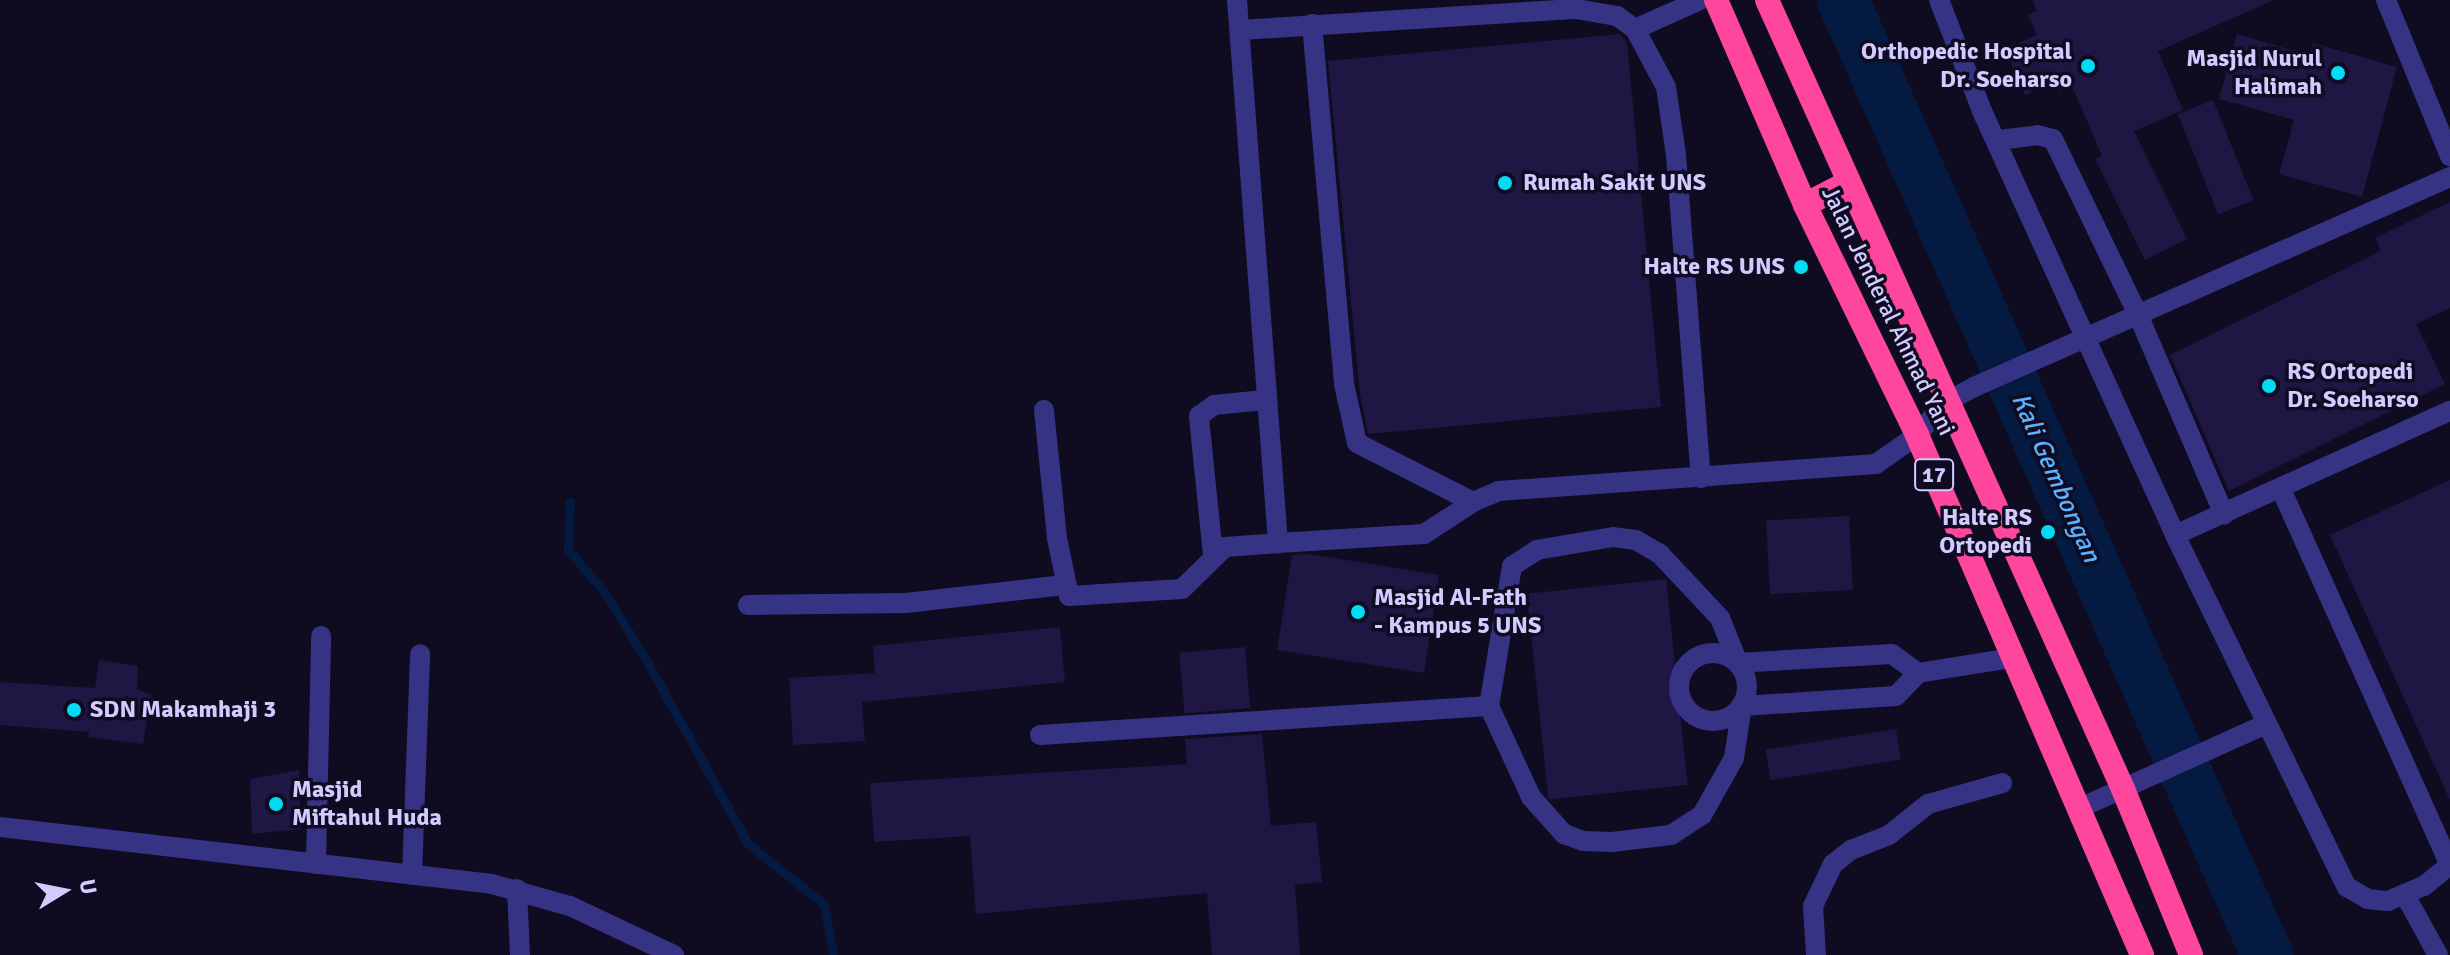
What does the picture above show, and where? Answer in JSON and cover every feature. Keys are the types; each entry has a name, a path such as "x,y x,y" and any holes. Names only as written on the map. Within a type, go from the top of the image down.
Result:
{"highway":[{"name":"Jalan Jenderal Ahmad Yani","path":"1716,0 1805,205 1917,435 2142,955"},
{"name":"Jalan Jenderal Ahmad Yani","path":"1767,0 1945,403 2123,789 2191,955"},
{"path":"1805,205 1847,183"}],"street":[{"path":"1237,0 1278,543"},
{"path":"1635,29 1700,0"},
{"path":"1939,0 1982,111 1999,140 2089,338 2257,728 2347,887 2368,899 2405,895 2450,866 2281,489"},
{"path":"2386,0 2450,156"},
{"path":"1240,30 1312,24 1392,9 1576,9 1617,16 1635,29 1666,87 1674,141 1701,478"},
{"path":"1312,24 1344,384 1357,443 1473,502"},
{"path":"1999,140 2037,135 2053,139 2139,317 2224,514"},
{"path":"1044,410 1064,585 1069,596 1078,598 1182,589 1194,583 1213,555 1231,544 1424,534 1473,502 1499,491 1862,468 1917,435 1945,403 1974,387 2067,349 2450,177"},
{"path":"1213,555 1199,416 1214,405 1265,400"},
{"path":"2175,535 2450,411"},
{"path":"1588,540 1636,540 1660,554 1720,618 1738,663 1746,676 1734,758 1702,815 1671,835 1612,842 1583,841 1564,834 1531,797 1489,706 1512,566 1537,550 1588,540"},
{"path":"748,605 906,603 1064,585"},
{"path":"316,864 321,636"},
{"path":"412,875 420,654"},
{"path":"1918,673 1892,654 1738,663 1725,654 1695,657 1679,682 1688,711 1701,719 1731,717 1742,706 1896,696 1918,673 2012,658"},
{"path":"1040,735 1489,706"},
{"path":"2080,808 2257,728"},
{"path":"1816,955 1813,906 1833,864 1851,850 1889,835 1928,804 2002,783"},
{"path":"0,827 517,889 582,911 674,955"},
{"path":"517,889 520,955"},
{"path":"2405,895 2438,955"}],"building":[{"name":"Orthopedic Hospital Dr. Soeharso","path":"2032,0 2274,0 2158,51 2183,110 2134,131 2187,239 2145,260 2095,159 2102,156 2072,86 2060,91 2056,81 2025,95 2005,49 2037,35 2028,15 2037,11"},
{"path":"1620,34 1627,42 1661,407 1368,434 1360,395 1328,61"},
{"path":"2237,34 2310,55 2313,43 2397,67 2362,197 2279,174 2294,120 2219,99"},
{"path":"2213,100 2253,200 2218,214 2178,114"},
{"path":"2450,202 2450,308 2416,324 2445,384 2229,491 2170,355 2381,251 2375,238"},
{"path":"2450,480 2450,800 2330,535"},
{"path":"1849,516 1853,590 1770,594 1766,520"},
{"name":"Masjid Al-Fath - Kampus 5 UNS","path":"1309,554 1439,575 1424,673 1277,650 1292,555"},
{"path":"1666,579 1688,785 1548,800 1527,594"},
{"path":"1060,627 1065,682 862,702 865,741 793,745 789,678 875,673 873,646"},
{"path":"1245,647 1250,708 1185,714 1179,653"},
{"name":"SDN Makamhaji 3","path":"99,660 138,666 137,689 151,695 143,744 88,737 89,732 0,725 0,682 95,688"},
{"path":"1896,729 1901,760 1770,780 1766,750"},
{"path":"1262,734 1271,826 1316,822 1322,882 1295,885 1300,955 1212,955 1207,893 976,914 970,836 874,842 870,783 1187,764 1185,739"},
{"name":"Masjid Miftahul Huda","path":"299,770 301,829 252,834 250,779"}],"waterway":[{"name":"Kali Gembongan","path":"1843,0 2267,955"},
{"path":"570,502 568,550 603,590 645,658 748,844 824,904 833,955"}],"place":[{"name":"Orthopedic Hospital Dr. Soeharso","path":"2088,66"},
{"name":"Masjid Nurul Halimah","path":"2338,73"},
{"name":"Rumah Sakit UNS","path":"1505,183"},
{"name":"Halte RS UNS","path":"1801,267"},
{"name":"RS Ortopedi Dr. Soeharso","path":"2269,386"},
{"name":"Halte RS Ortopedi","path":"2048,532"},
{"name":"Masjid Al-Fath - Kampus 5 UNS","path":"1358,612"},
{"name":"SDN Makamhaji 3","path":"74,710"},
{"name":"Masjid Miftahul Huda","path":"276,804"}]}
